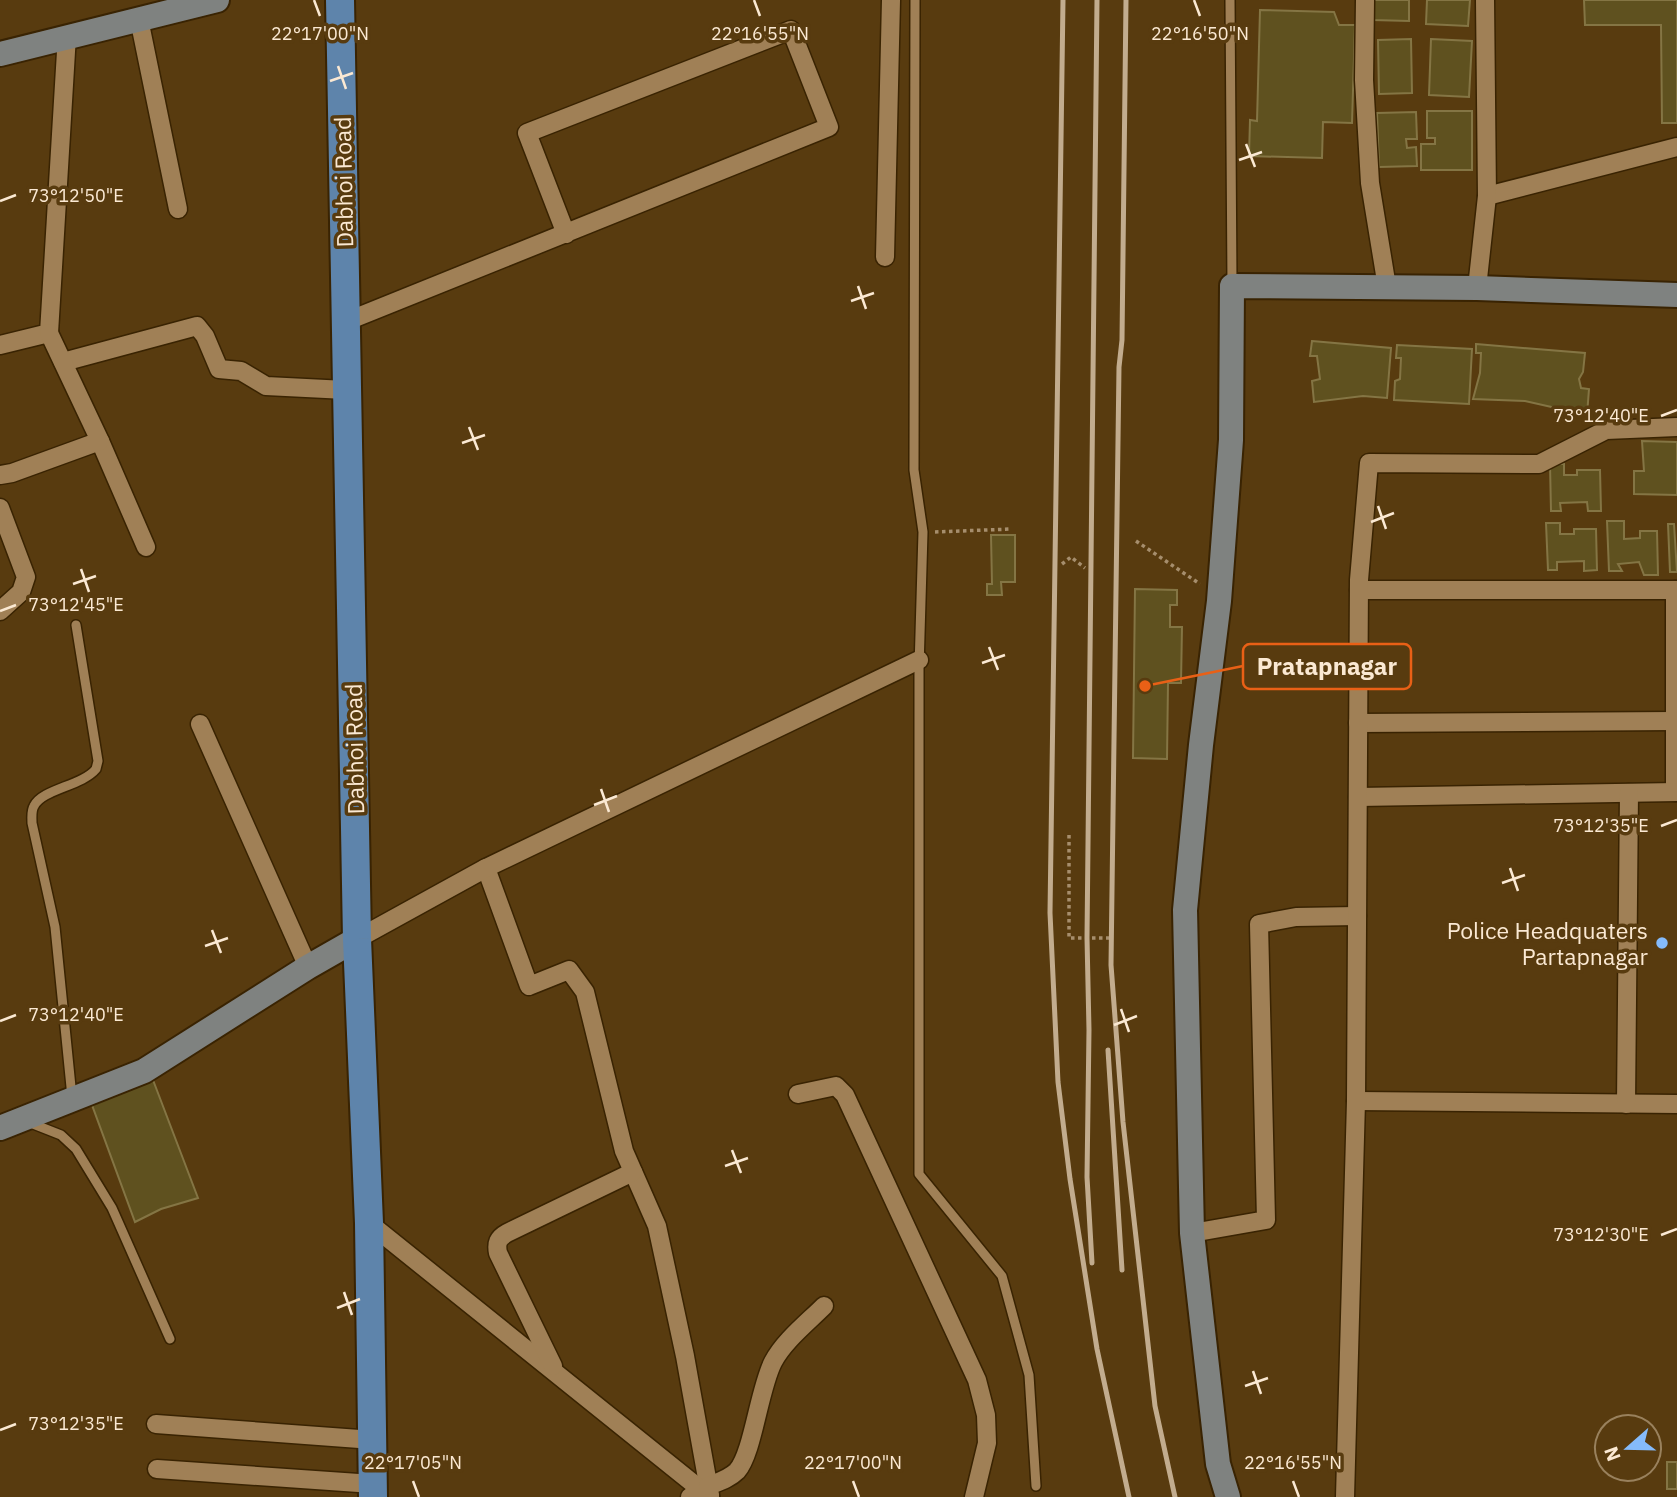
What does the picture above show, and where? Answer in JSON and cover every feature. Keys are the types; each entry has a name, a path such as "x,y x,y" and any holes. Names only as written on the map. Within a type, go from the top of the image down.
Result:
{"main road":[{"name":"Dabhoi Road","path":"340,0 357,939 369,1223 373,1491"}],"street":[{"path":"0,54 67,35 217,0"},
{"path":"885,257 891,0"},
{"path":"1365,0 1364,80 1370,183 1387,287"},
{"path":"1477,288 1487,195 1485,0"},
{"path":"139,19 178,209"},
{"path":"345,322 566,234 829,127 791,30 527,133 566,234"},
{"path":"67,35 49,332 146,547"},
{"path":"1487,195 1677,147"},
{"path":"1228,1497 1218,1464 1192,1233 1185,910 1219,596 1231,440 1232,286 1477,288 1677,295"},
{"path":"63,362 197,326 205,336 219,369 240,371 266,386 346,390"},
{"path":"0,345 49,332"},
{"path":"1345,1497 1356,1101 1359,590 1369,463 1539,464 1606,430 1677,427"},
{"path":"0,475 100,441"},
{"path":"0,508 26,577 21,592 0,611"},
{"path":"1358,797 1676,792 1676,590 1359,590"},
{"path":"10,1124 144,1072 308,967 486,868 919,660"},
{"path":"1358,723 1674,721"},
{"path":"200,724 308,967"},
{"path":"1626,1104 1629,793"},
{"path":"486,868 529,986 569,970 585,992 624,1151 657,1226 685,1356 709,1493"},
{"path":"1192,1233 1266,1220 1259,924 1296,917 1357,916"},
{"path":"797,1094 836,1086 845,1095 977,1380 986,1415 987,1443 974,1497"},
{"path":"1356,1101 1677,1104"},
{"path":"555,1372 496,1245 500,1237 507,1233 633,1171"},
{"path":"369,1223 709,1493"},
{"path":"690,1497 709,1493 738,1469 746,1451 771,1366 783,1348 824,1306"},
{"path":"156,1424 373,1440"},
{"path":"157,1469 373,1491"}],"lane":[{"path":"915,0 914,470 923,532 919,660 919,1174 1002,1276 1029,1375 1036,1486"},
{"path":"1230,0 1232,286"},
{"path":"72,1099 55,927 32,813 34,804 41,798 85,779 96,769 98,761 76,625"},
{"path":"10,1124 61,1135 76,1149 112,1208 170,1339"}],"path":[{"path":"923,532 1011,528"},
{"path":"1136,541 1219,596"},
{"path":"1062,564 1071,557 1085,568"},
{"path":"1069,835 1069,937 1111,938"}],"building":[{"path":"1374,0 1409,0 1409,21 1373,20"},
{"path":"1427,0 1470,0 1468,26 1426,24"},
{"path":"1584,0 1677,0 1677,123 1662,123 1661,25 1585,25"},
{"path":"1260,10 1334,12 1339,25 1355,25 1352,123 1323,122 1322,158 1249,156 1250,120 1257,121"},
{"path":"1411,39 1412,93 1379,94 1378,40"},
{"path":"1431,39 1472,41 1469,97 1429,95"},
{"path":"1427,111 1472,111 1472,170 1421,170 1421,144 1435,144 1435,138 1427,138"},
{"path":"1416,112 1417,139 1406,139 1407,148 1416,147 1417,166 1379,167 1377,113"},
{"path":"1312,341 1391,348 1387,398 1363,396 1314,402 1312,381 1320,379 1317,356 1310,356"},
{"path":"1476,344 1585,353 1583,372 1579,379 1581,388 1589,389 1587,415 1525,401 1473,399 1480,373 1481,353 1476,353"},
{"path":"1397,345 1472,349 1469,404 1394,400 1395,381 1400,379 1401,358 1396,358"},
{"path":"1642,441 1677,442 1677,495 1634,494 1634,471 1644,471"},
{"path":"1550,464 1564,464 1564,475 1577,475 1577,470 1600,470 1601,511 1588,511 1587,502 1560,503 1561,511 1551,511"},
{"path":"1607,521 1624,521 1624,539 1640,538 1640,531 1657,531 1658,575 1644,575 1639,562 1618,564 1622,571 1609,571"},
{"path":"1546,523 1560,523 1560,534 1574,534 1574,529 1596,529 1597,570 1584,571 1584,561 1557,562 1557,570 1548,570"},
{"path":"1668,524 1674,524 1677,572 1670,572"},
{"path":"991,535 1015,535 1015,582 1001,582 1002,595 987,595 987,584 992,584"},
{"path":"1135,589 1177,590 1177,605 1170,605 1170,627 1182,627 1181,683 1168,683 1167,759 1133,758"},
{"path":"153,1080 198,1198 161,1209 135,1222 92,1105"},
{"path":"1667,1462 1677,1462 1677,1489 1667,1489"}],"railway":[{"path":"1063,0 1050,913 1058,1082 1070,1179 1097,1349 1129,1497"},
{"path":"1092,1263 1087,1177 1087,938 1097,0"},
{"path":"1126,0 1111,965 1123,1122 1155,1406 1175,1497"},
{"path":"1108,1050 1122,1270"}],"place":[{"name":"Pratapnagar","path":"1145,686"},
{"name":"Police Headquaters Partapnagar","path":"1662,943"}]}
